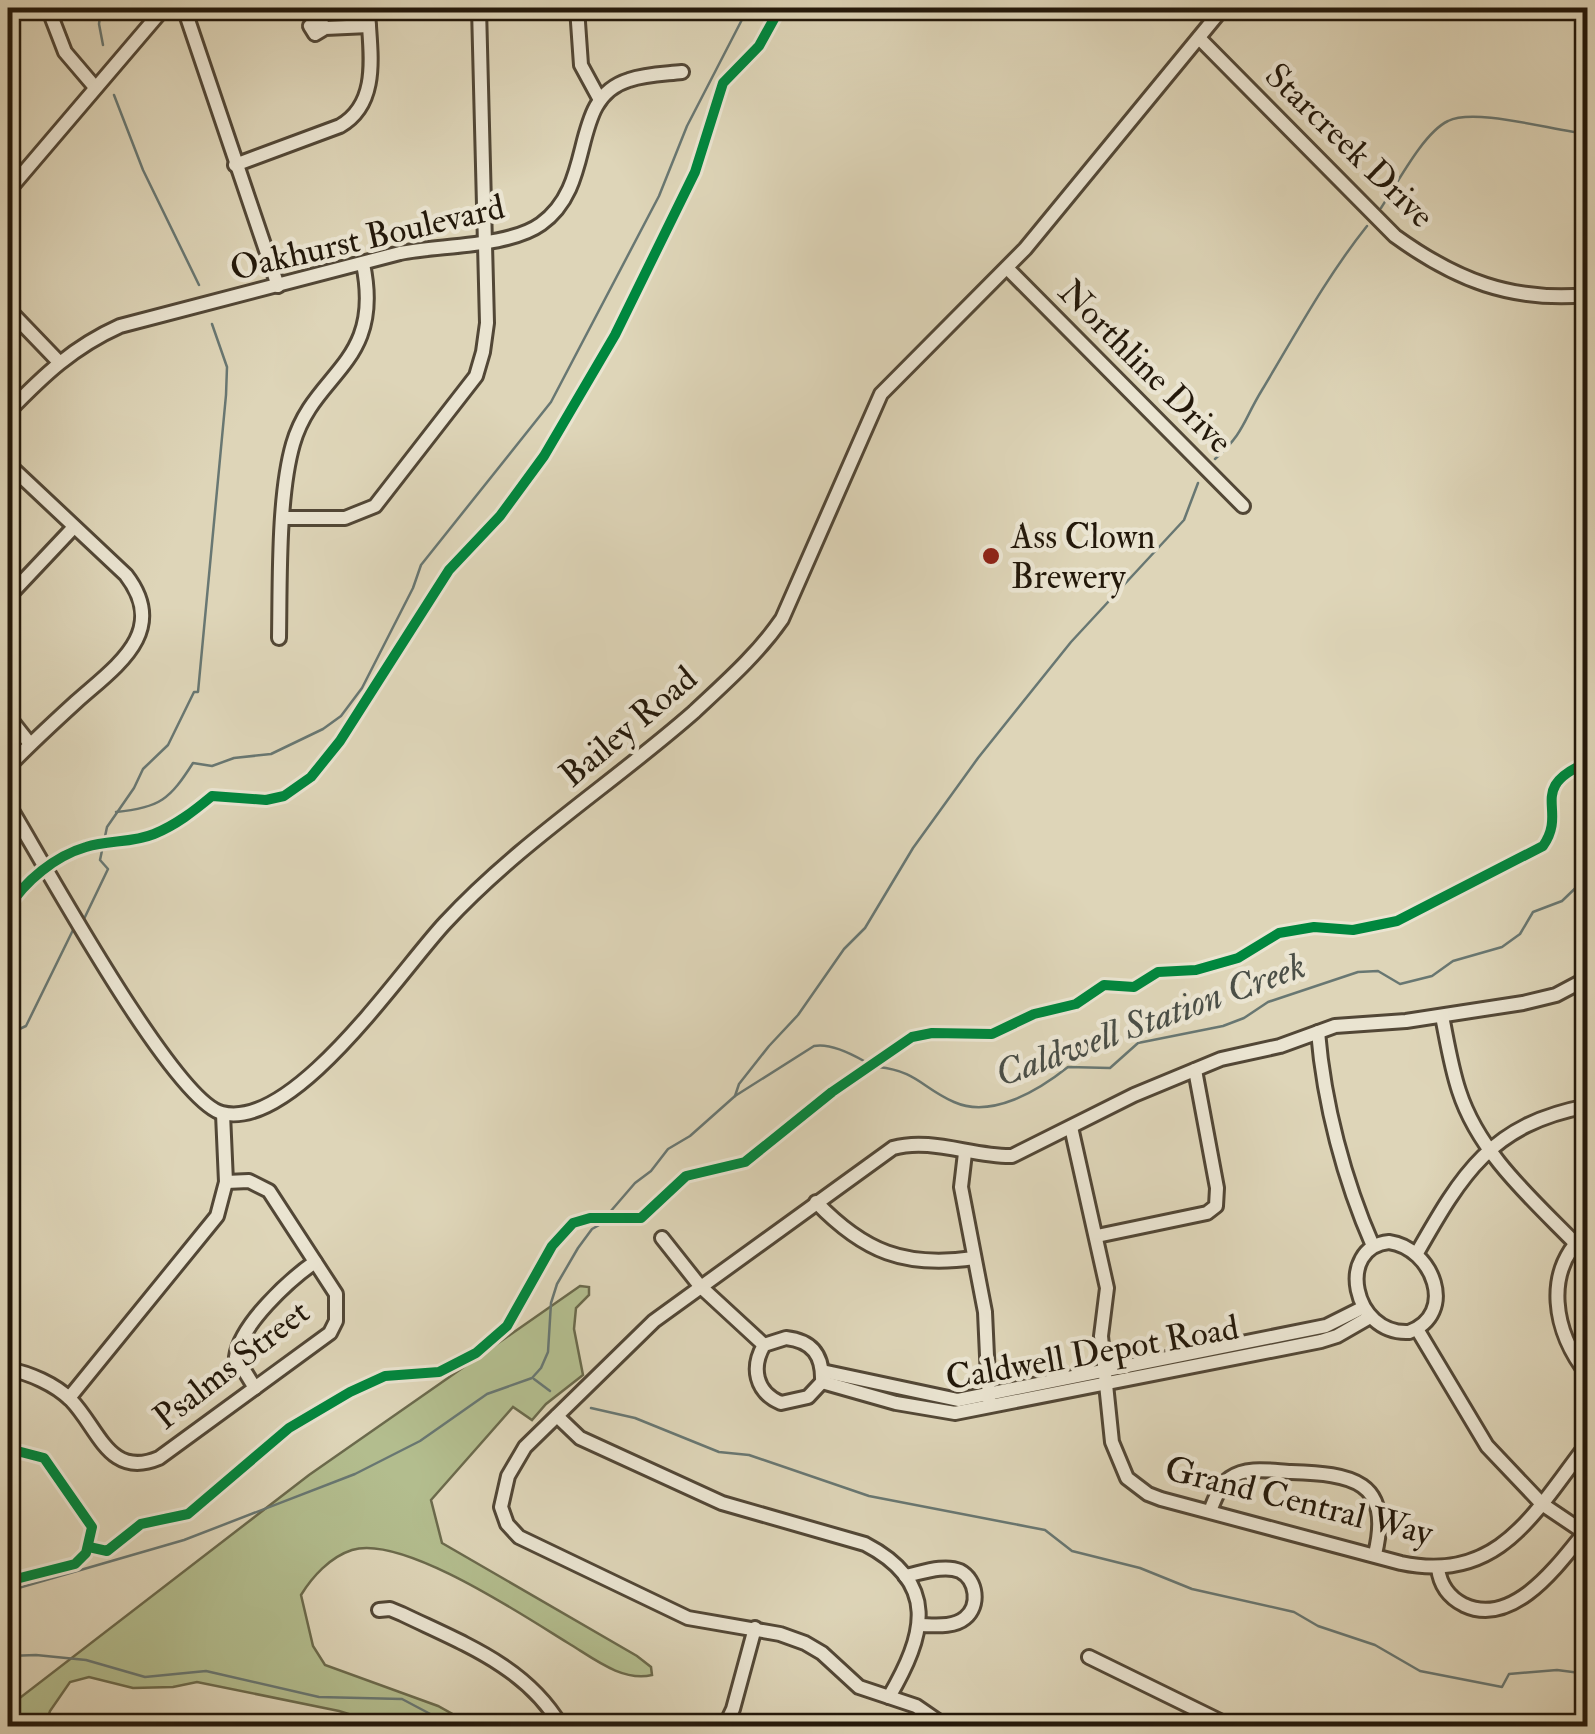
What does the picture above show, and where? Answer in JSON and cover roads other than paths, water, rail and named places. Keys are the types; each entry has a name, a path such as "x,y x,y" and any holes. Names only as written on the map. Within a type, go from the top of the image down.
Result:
{"street":[{"path":"8,14 34,8"},
{"path":"48,8 64,52 94,86"},
{"path":"8,191 164,8"},
{"path":"184,8 278,286"},
{"path":"235,165 340,126 354,117 369,90 368,8"},
{"path":"284,518 345,518 375,506 476,376 487,323 479,8"},
{"path":"577,8 581,64 600,100 630,79 682,72"},
{"name":"Bailey Road","path":"223,1114 243,1114 265,1106 302,1084 497,870 642,758 754,656 782,618 881,394 1008,268 1223,8"},
{"path":"325,28 369,26"},
{"name":"Starcreek Drive","path":"1199,38 1395,236 1428,260 1456,276 1504,291 1588,295"},
{"name":"Oakhurst Boulevard","path":"8,412 58,362 120,326 439,246 484,242 529,231 553,214 576,179 590,116 600,100"},
{"path":"279,638 288,466 297,431 361,338 366,287 363,264"},
{"name":"Northline Drive","path":"1008,268 1242,506"},
{"path":"8,309 58,362"},
{"path":"8,464 134,585 142,627 120,664 8,766"},
{"path":"8,597 74,528"},
{"path":"8,716 30,744"},
{"path":"8,804 148,1037 198,1098 223,1114 226,1182 217,1216 69,1398"},
{"path":"945,1726 916,1706 858,1687 805,1643 755,1628 688,1618 518,1537 507,1524 501,1507 503,1491 525,1447 654,1321 893,1148 921,1145 1012,1156 1194,1070 1357,1022 1442,1016 1556,995 1588,978"},
{"path":"1442,1016 1459,1092 1478,1134 1575,1243"},
{"path":"1318,1032 1343,1164 1373,1246"},
{"path":"1097,1236 1207,1213 1216,1206 1218,1188 1194,1070"},
{"path":"1417,1253 1460,1179 1489,1150 1547,1114 1588,1106"},
{"name":"Grand Central Way","path":"1071,1127 1106,1288 1101,1336 1112,1442 1126,1478 1148,1494 1424,1568 1438,1568 1486,1556 1525,1526 1588,1443"},
{"path":"966,1153 961,1187 985,1312 989,1400"},
{"name":"Psalms Street","path":"8,1369 51,1386 69,1398 112,1454 122,1462 136,1465 159,1458 330,1333 336,1321 336,1294 270,1191 249,1181 226,1182"},
{"path":"816,1202 842,1229 889,1255 945,1262 974,1258"},
{"path":"1588,1232 1575,1243 1557,1284 1556,1301 1564,1338 1588,1375"},
{"path":"662,1238 700,1286 764,1344"},
{"path":"1378,1243 1400,1243 1417,1253 1430,1270 1435,1297 1430,1316 1416,1329 1391,1330 1366,1312 1357,1272 1361,1260 1378,1243"},
{"path":"255,1388 236,1357 240,1339 290,1281 315,1262"},
{"name":"Caldwell Depot Road","path":"822,1377 955,1413 989,1400 1106,1376 1321,1341 1337,1336 1366,1312"},
{"path":"1416,1329 1487,1446 1542,1504 1586,1534 1547,1578 1498,1608 1478,1609 1458,1602 1442,1584 1438,1568"},
{"path":"786,1338 799,1340 810,1345 820,1357 822,1377 808,1397 781,1403 771,1398 757,1378 755,1366 764,1344 786,1338"},
{"path":"557,1416 580,1438 722,1503 865,1544 885,1554 906,1576 915,1597 919,1625 912,1654 888,1697"},
{"path":"1210,1511 1220,1488 1241,1472 1344,1475 1362,1486 1376,1503 1379,1529 1374,1554"},
{"path":"906,1576 944,1568 958,1570 974,1590 974,1606 964,1619 919,1625"},
{"path":"378,1610 402,1614 504,1665 530,1686 560,1726"},
{"path":"725,1726 755,1628"},
{"path":"1089,1657 1224,1725"}],"waterway":[{"path":"101,8 103,45"},
{"path":"116,812 143,808 162,799 193,763 212,766 234,758 271,754 341,716 362,688 421,565 551,402 659,196 687,126 748,8"},
{"path":"114,95 143,170 199,285"},
{"path":"1381,208 1420,147 1448,121 1460,117 1495,118 1588,134"},
{"path":"1215,459 1238,433 1312,306 1367,226"},
{"path":"84,919 108,869 100,860 107,827 143,769 168,745 194,692 198,692 226,395 227,367 212,324"},
{"path":"735,1096 739,1084 798,1015 844,949 865,928 913,848 978,758 1071,642 1184,520 1198,483"},
{"name":"Caldwell Station Creek","path":"878,1067 911,1076 943,1097 969,1106 1014,1100 1068,1067 1110,1068 1138,1043 1223,1026 1268,1002 1358,972 1378,971 1400,984 1432,976 1453,961 1502,947 1520,934 1533,912 1562,901 1588,876"},
{"path":"8,1048 15,1031 26,1026 73,930"},
{"name":"Caldwell Station Creek","path":"610,1212 668,1149 690,1136 735,1096 814,1046 833,1047 864,1061"},
{"name":"Caldwell Station Creek","path":"8,1591 184,1540 355,1474 420,1441 487,1394 532,1378 548,1352 551,1303 557,1284 578,1248 592,1229 601,1224"},
{"path":"534,1379 550,1391"},
{"path":"591,1408 635,1418 719,1452 749,1455 869,1496 1045,1530 1072,1551 1140,1568 1192,1589 1294,1612 1318,1626 1375,1645 1420,1671 1502,1687 1509,1674 1557,1670 1588,1674"},
{"path":"8,1656 86,1660 145,1677 206,1671 319,1697 402,1699 453,1726"}],"place":[{"name":"Ass Clown Brewery","path":"991,556"}]}
